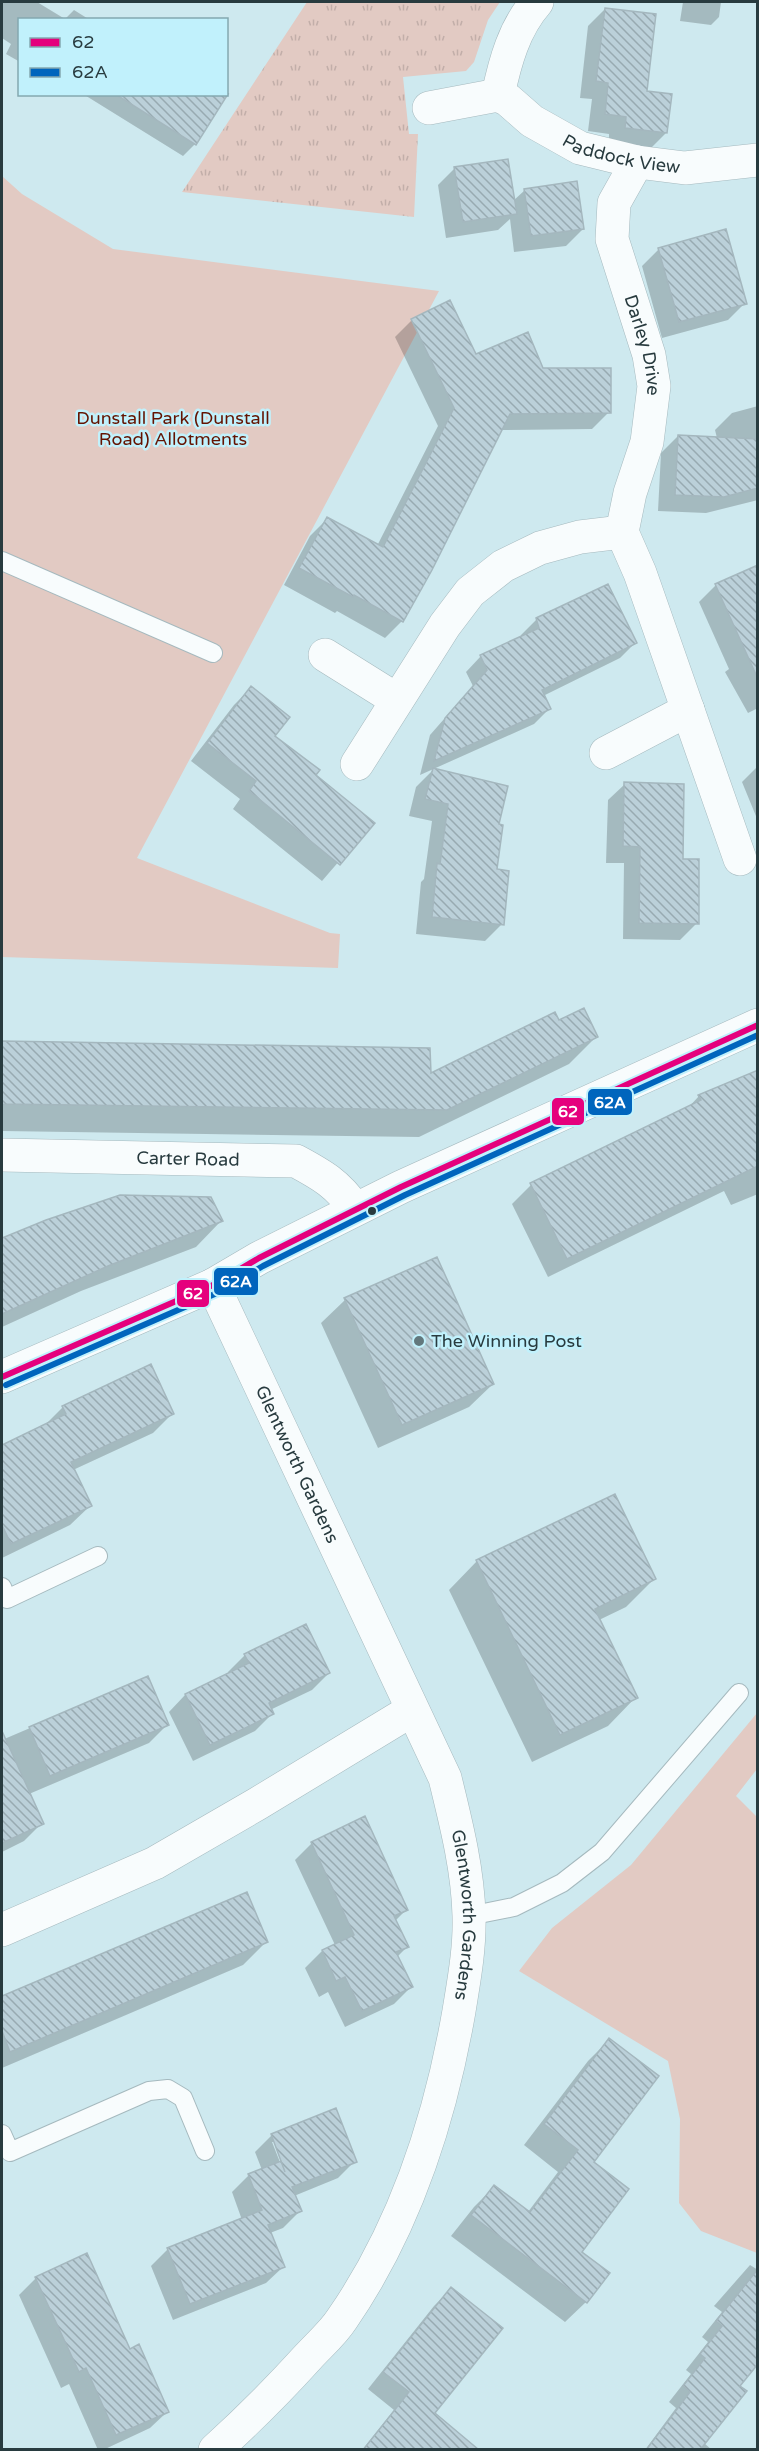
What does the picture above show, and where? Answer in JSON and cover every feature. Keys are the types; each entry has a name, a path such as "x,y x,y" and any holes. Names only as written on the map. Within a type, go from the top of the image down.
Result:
{"street":[{"path":"429,108 498,95 507,53 531,8 537,2"},
{"name":"Paddock View","path":"498,95 508,100 532,121 580,148 637,162 685,168 758,160"},
{"name":"Darley Drive","path":"622,532 630,493 647,442 654,386 649,355 612,239 614,203 637,162"},
{"path":"357,765 445,625 470,592 503,566 540,548 580,537 622,532 640,573 740,859"},
{"path":"325,655 397,700"},
{"path":"606,753 688,710"},
{"path":"2,1377 213,1285 259,1258 355,1209 758,1025"},
{"name":"Carter Road","path":"2,1155 296,1161 325,1176 343,1191 355,1209"},
{"name":"Glentworth Gardens","path":"213,1285 411,1710 445,1778 458,1831 469,1916 465,1972 453,2043 438,2109 412,2186 386,2243 341,2321 262,2408 215,2450"},
{"path":"2,1930 155,1863 411,1710"}],"lane":[{"path":"2,561 213,653"},
{"path":"2,1587 7,1599 98,1556"},
{"path":"469,1916 514,1907 562,1883 602,1852 739,1693"},
{"path":"2,2134 10,2152 149,2091 168,2089 183,2098 205,2151"}],"green space":[{"path":"307,2 500,2 488,20 474,62 466,71 403,77 409,134 418,134 414,217 182,192"},
{"name":"Dunstall Park (Dunstall Road) Allotments","path":"2,176 22,194 113,249 439,291 137,858 330,933 340,934 338,968 2,957"},
{"path":"757,1713 757,1769 736,1796 758,1818 757,2253 701,2231 679,2203 680,2119 668,2061 519,1971 552,1928 631,1865"}],"building":[{"path":"605,8 656,14 647,91 672,94 667,133 625,128 626,117 605,114 608,83 596,81"},
{"path":"118,96 227,96 196,145"},
{"path":"508,159 517,214 463,222 454,167"},
{"path":"577,181 584,229 531,236 524,189"},
{"path":"726,229 747,304 679,322 658,248"},
{"path":"450,300 476,354 528,332 543,368 611,368 611,413 510,414 432,570 403,622 299,568 327,517 383,547 454,408 411,319"},
{"path":"678,435 758,439 758,488 724,497 675,495"},
{"path":"758,565 758,679 715,584"},
{"path":"608,584 637,643 542,690 551,709 434,761 445,718 487,670 480,655 539,628 536,618"},
{"path":"251,686 290,717 275,736 320,770 316,775 375,823 340,865 249,791 256,781 207,743"},
{"path":"433,768 508,786 499,824 503,825 497,869 509,871 504,925 432,917 437,863 440,864 448,804 425,799"},
{"path":"624,782 684,784 683,859 699,859 699,924 639,923 640,847 623,846"},
{"path":"584,1008 598,1037 447,1110 2,1104 2,1041 430,1048 431,1073 555,1012 559,1020"},
{"path":"758,1070 758,1166 567,1259 530,1183 701,1100 698,1095"},
{"path":"120,1195 211,1197 223,1221 108,1266 2,1314 2,1238 46,1220"},
{"name":"The Winning Post","path":"437,1257 494,1384 402,1425 344,1298"},
{"path":"151,1364 174,1414 71,1462 92,1506 11,1544 2,1525 2,1445 66,1414 62,1406"},
{"path":"615,1494 656,1579 595,1609 638,1698 560,1735 476,1560"},
{"path":"306,1624 330,1673 269,1703 274,1714 210,1745 185,1694 249,1663 244,1654"},
{"path":"148,1676 169,1725 50,1776 29,1727"},
{"path":"2,1731 44,1824 2,1843"},
{"path":"365,1816 408,1910 394,1916 409,1947 396,1952 413,1987 362,2011 345,1977 336,1981 322,1950 354,1935 311,1842"},
{"path":"247,1892 268,1942 10,2052 2,2031 2,1996"},
{"path":"609,2038 659,2076 594,2162 629,2189 582,2252 610,2273 587,2303 471,2215 494,2185 530,2212 578,2150 544,2124"},
{"path":"336,2108 357,2162 292,2187 302,2211 268,2225 285,2267 190,2304 167,2248 262,2210 248,2174 281,2161 271,2134"},
{"path":"87,2253 130,2349 139,2344 169,2412 116,2435 86,2368 79,2372 35,2277"},
{"path":"758,2269 758,2364 740,2386 747,2391 700,2450 646,2450 690,2392 683,2386 705,2358 700,2354 722,2326 716,2321"},
{"path":"451,2287 503,2328 435,2413 479,2450 363,2450 409,2392 383,2372"}],"transit line":[{"name":"62","path":"2,1377 213,1285 259,1258 401,1187 758,1025"},
{"name":"62A","path":"6,1385 217,1293 263,1266 405,1195 758,1035"}],"place":[{"name":"The Winning Post","path":"419,1341"}]}
